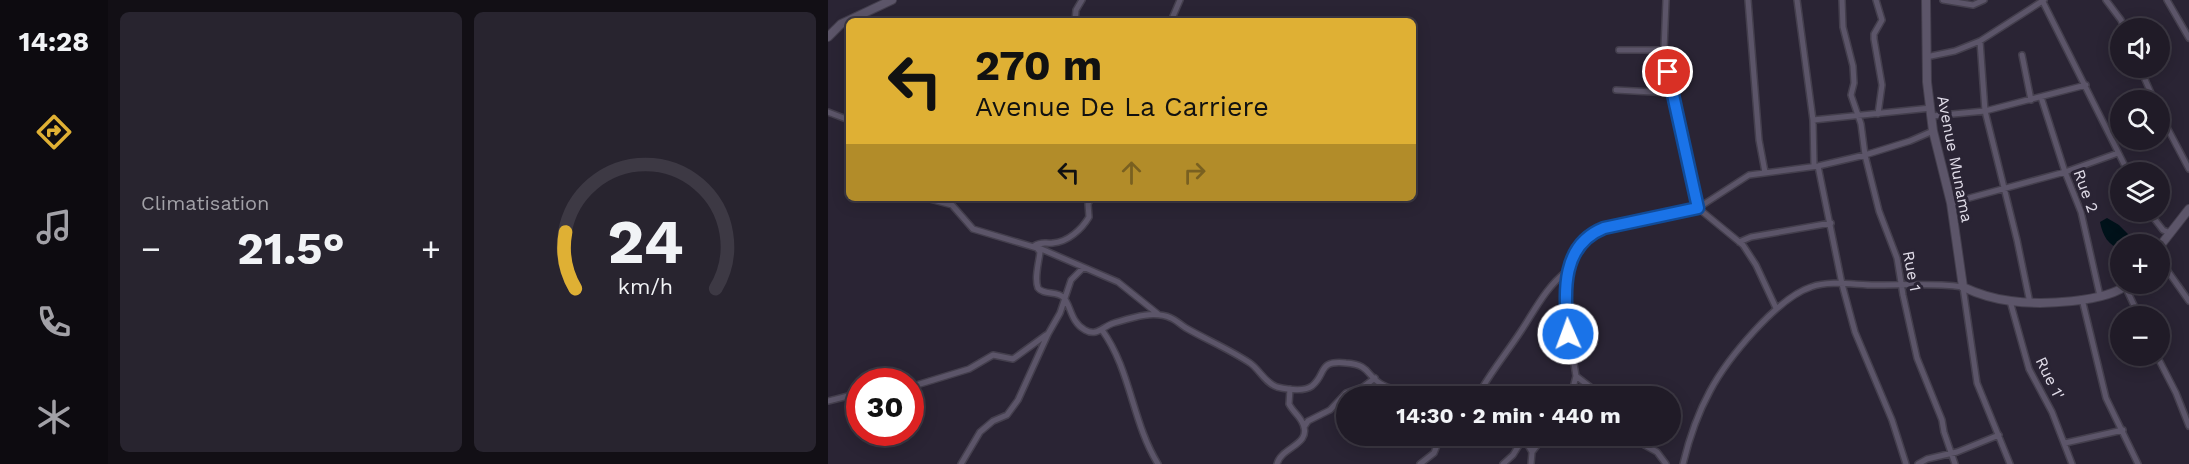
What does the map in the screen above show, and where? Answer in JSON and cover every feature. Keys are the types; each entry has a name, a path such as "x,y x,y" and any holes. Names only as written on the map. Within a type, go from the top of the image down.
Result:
{"street":[{"path":"854,18 892,0"},
{"path":"1075,18 1076,10 1082,0"},
{"path":"1173,18 1180,0"},
{"path":"1665,0 1664,50 1671,93 1698,208 1740,242 1756,265 1776,308"},
{"path":"1748,0 1759,140 1765,172"},
{"path":"1797,0 1813,120 1816,166 1831,223 1842,284 1855,332 1892,420 1906,464"},
{"name":"Rue 1","path":"1842,0 1843,27 1853,66 1854,83 1851,95 1861,124 1865,155 1879,211 1897,258 1917,358 1932,393 1956,464"},
{"path":"1876,0 1882,20 1874,34 1882,86 1878,114"},
{"name":"Avenue Munama","path":"1926,0 1927,82 1933,131 1952,202 1963,287"},
{"path":"1942,0 1973,5 1984,0"},
{"path":"1926,57 1954,51 1980,41 2043,0 2123,162"},
{"path":"2106,0 2120,18"},
{"path":"2167,0 2189,38"},
{"path":"828,37 846,22"},
{"path":"1980,41 1985,111 2030,303"},
{"path":"1619,50 1664,50"},
{"path":"2022,55 2031,100"},
{"path":"1813,120 1878,114 1985,111 2086,85"},
{"path":"1616,90 1671,93"},
{"name":"Rue 2","path":"2041,97 2065,172 2081,212 2100,296"},
{"path":"828,112 846,119"},
{"path":"1574,386 1576,376 1566,314 1567,271 1577,250 1594,232 1623,223 1698,208 1740,179 1765,172 1816,166 1865,155 1933,131"},
{"path":"2170,133 2189,169"},
{"path":"1952,202 2065,172 2118,153"},
{"path":"937,201 952,205 973,229 1034,246 1118,282 1160,315"},
{"path":"1034,246 1046,241 1055,243 1076,233 1089,217 1090,201"},
{"path":"2157,222 2163,230 2170,233 2188,214"},
{"path":"1740,242 1751,237 1831,223"},
{"path":"1034,246 1040,252 1038,288 1065,299 1078,325 1091,332 1142,315 1160,315 1172,318 1236,353 1276,386 1290,389 1311,387 1325,367 1335,362 1360,365 1384,386"},
{"path":"961,464 980,432 993,421 1007,415 1013,408 1060,313 1071,280 1083,268"},
{"path":"1483,386 1539,302 1557,279 1567,271"},
{"path":"2170,274 2189,301"},
{"path":"1683,464 1692,433 1712,388 1748,336 1776,308 1806,289 1814,286 1842,284 1963,287 1989,297 2030,303 2082,299 2110,292"},
{"path":"1963,287 1977,383 2010,464"},
{"path":"2082,299 2106,398 2138,464"},
{"name":"Rue 1'","path":"2010,301 2029,369 2065,443 2072,464"},
{"path":"1102,330 1114,347 1144,438 1158,464"},
{"path":"924,383 969,369 993,355 1013,359 1048,334"},
{"path":"2162,366 2189,426"},
{"path":"1576,376 1589,386"},
{"path":"1304,427 1308,421 1330,410 1346,393 1363,387 1375,378"},
{"path":"1277,464 1281,454 1298,444 1304,436 1304,427 1289,404 1290,389"},
{"path":"828,401 846,396"},
{"path":"2065,443 2123,430"},
{"path":"1918,464 1999,435"},
{"path":"1420,464 1434,453 1437,446"},
{"path":"1503,464 1513,455 1518,446"},
{"path":"1529,446 1532,452"},
{"path":"1531,464 1532,452 1536,446"},
{"path":"1646,446 1657,452 1666,464"}],"shaded area":[{"path":"2107,218 2128,234 2110,234 2110,243 2100,222"}],"route":[{"path":"1568,334 1567,271 1577,250 1587,238 1604,228 1698,208 1668,72"}]}
